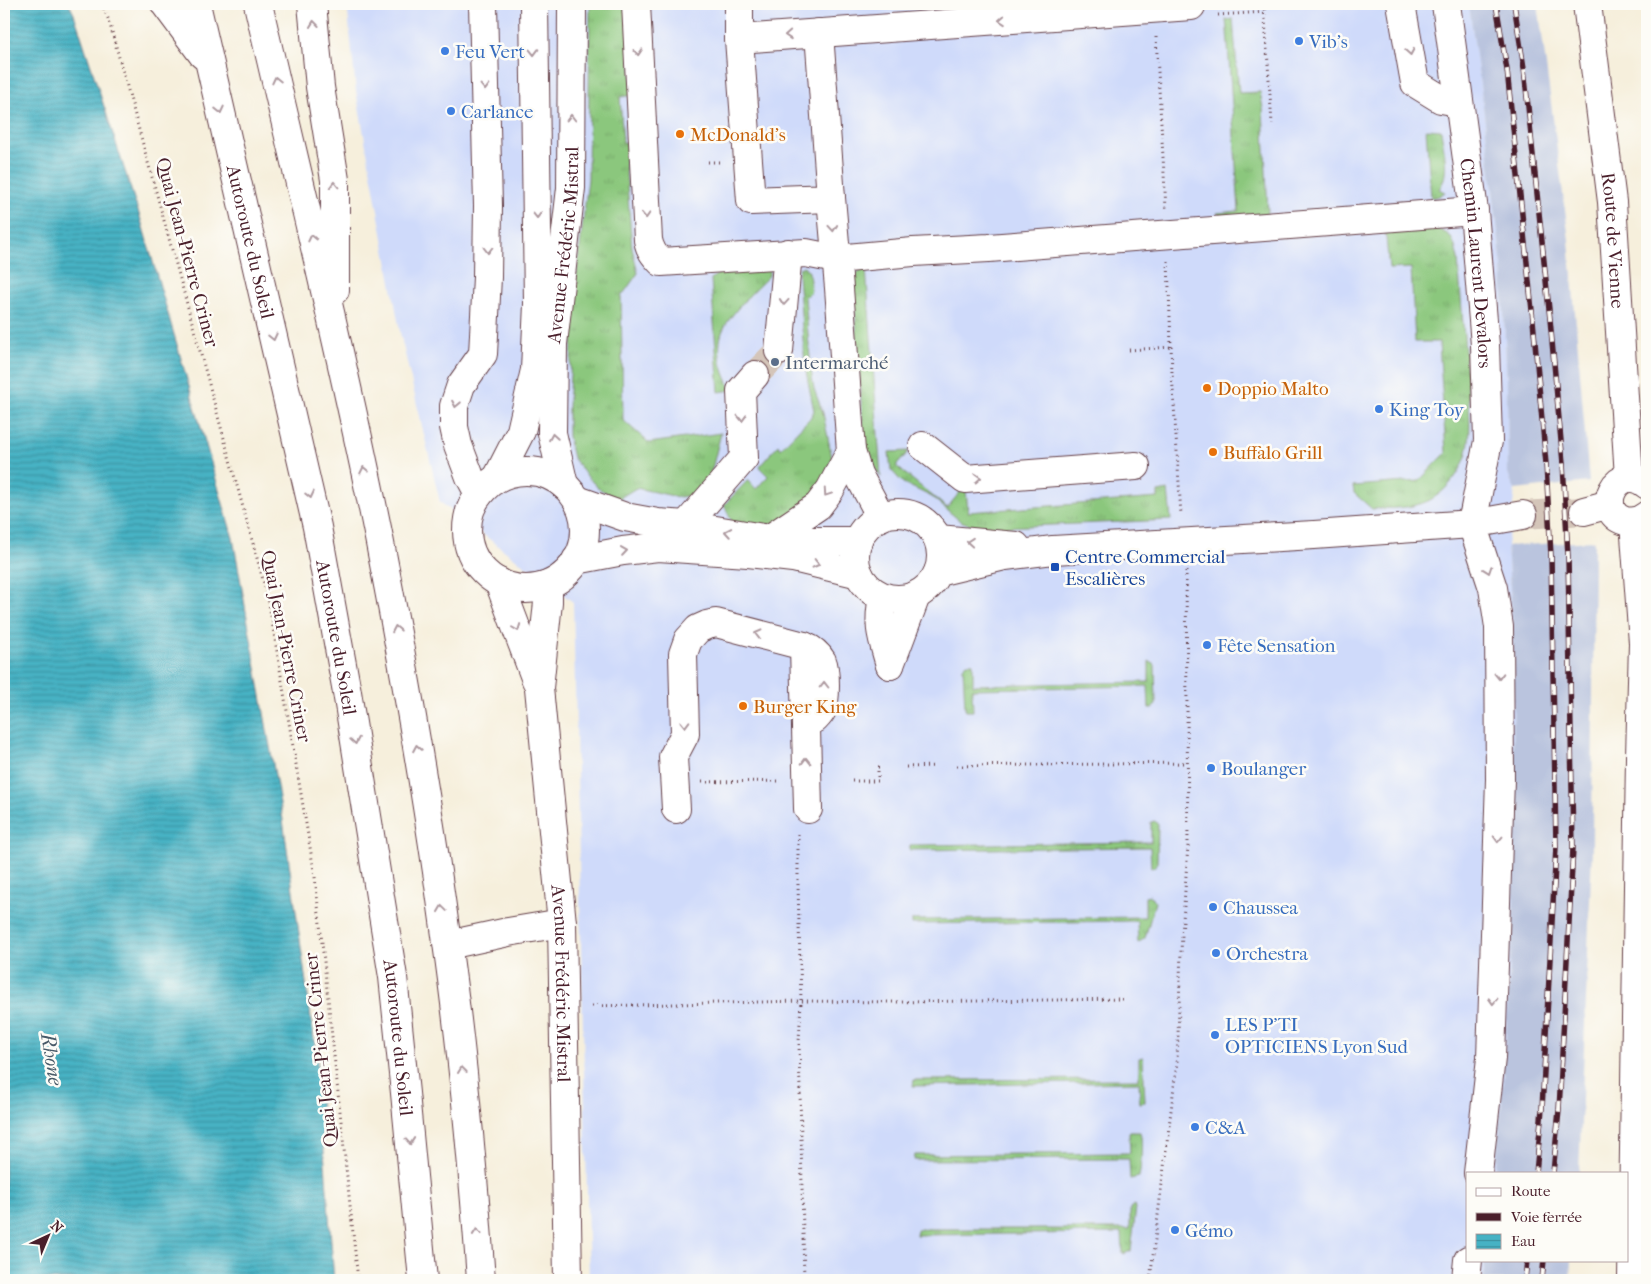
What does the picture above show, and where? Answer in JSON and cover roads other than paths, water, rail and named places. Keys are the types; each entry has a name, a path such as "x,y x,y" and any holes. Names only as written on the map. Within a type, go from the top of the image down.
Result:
{"main road":[{"path":"165,4 209,63"},
{"name":"Autoroute du Soleil","path":"196,4 317,527 347,692 393,977 423,1280"},
{"path":"258,4 351,405 377,530 428,813 448,945 468,1118 481,1280"},
{"path":"312,4 320,87 335,180 336,338"},
{"path":"483,4 488,206 488,277 483,354 461,385 454,406 454,426 458,445 470,477 488,486"},
{"name":"Avenue Frédéric Mistral","path":"488,486 521,431 535,370 538,304 534,4"},
{"name":"Avenue Frédéric Mistral","path":"570,493 552,433 553,344 571,188 572,4"},
{"path":"636,4 648,240 649,247 661,262 806,252 836,259 1474,210"},
{"path":"739,4 738,39 751,201 830,198"},
{"path":"1401,4 1415,83 1441,99 1459,102"},
{"name":"Chemin Laurent Devalors","path":"1446,4 1474,210 1485,345 1488,441 1472,524"},
{"name":"Route de Vienne","path":"1587,4 1612,202 1638,482"},
{"path":"738,39 1191,6"},
{"path":"819,33 830,198 840,298 851,450 858,474 881,516"},
{"path":"779,351 788,253"},
{"path":"686,525 744,458 741,391 755,375"},
{"path":"923,446 965,479 1136,466"},
{"path":"769,539 818,506 830,490 851,450"},
{"path":"538,472 552,477 570,493 583,512 585,522 582,547 576,560 567,572 548,585 526,589 512,587 499,582 487,574 477,563 470,550 467,536 467,521 471,507 488,486 510,473 538,472"},
{"path":"1632,1280 1643,864 1641,518 1621,519 1612,510 1610,496 1612,490 1622,480 1638,482"},
{"path":"570,493 626,517 658,523 686,525 769,539 812,542 858,541"},
{"path":"1584,511 1610,504"},
{"path":"894,513 907,514 920,519 938,539 941,561 938,572 933,582 916,596 905,599 883,597 864,584 858,574 855,552 858,541 867,527 881,516 894,513"},
{"path":"938,572 1005,556 1053,550 1314,536 1472,524 1523,515"},
{"path":"1472,524 1494,588 1499,637 1500,779 1491,1058 1478,1172"},
{"path":"686,525 698,550"},
{"path":"938,539 1053,550"},
{"path":"576,560 658,547 793,558 858,574"},
{"name":"Avenue Frédéric Mistral","path":"499,582 539,688"},
{"name":"Avenue Frédéric Mistral","path":"548,585 539,688 562,923 568,1280"},
{"path":"883,597 879,616 880,631 890,666 916,596"},
{"path":"676,809 673,757 685,734 683,654 688,640 698,629 716,624 804,646 806,726 803,819"},
{"path":"448,945 562,923"},
{"path":"1466,1280 1468,1262"}],"water":[{"name":"Rhone","path":"4,4 69,4 74,14 140,217 233,538 283,820 317,1060 334,1280 4,1280"}],"tunnel":[{"path":"755,375 779,351"},
{"path":"1523,515 1584,511"}],"railway":[{"path":"1496,4 1507,70 1533,320 1546,464 1551,556 1556,847 1542,1109 1536,1172"},
{"path":"1514,4 1524,68 1550,319 1563,463 1568,556 1573,848 1559,1110 1553,1172"},
{"path":"1525,1280 1527,1262"},
{"path":"1542,1280 1544,1262"}],"place":[{"name":"Vib's","path":"1299,41"},
{"name":"Feu Vert","path":"445,51"},
{"name":"Carlance","path":"451,111"},
{"name":"McDonald's","path":"680,134"},
{"name":"Intermarché","path":"775,362"},
{"name":"Doppio Malto","path":"1207,388"},
{"name":"King Toy","path":"1379,409"},
{"name":"Buffalo Grill","path":"1213,452"},
{"name":"Centre Commercial Escalières","path":"1055,567"},
{"name":"Fête Sensation","path":"1207,645"},
{"name":"Burger King","path":"743,706"},
{"name":"Boulanger","path":"1211,768"},
{"name":"Chaussea","path":"1213,907"},
{"name":"Orchestra","path":"1216,953"},
{"name":"LES P’TI OPTICIENS Lyon Sud","path":"1215,1035"},
{"name":"C&A","path":"1195,1127"},
{"name":"Gémo","path":"1175,1230"}]}
